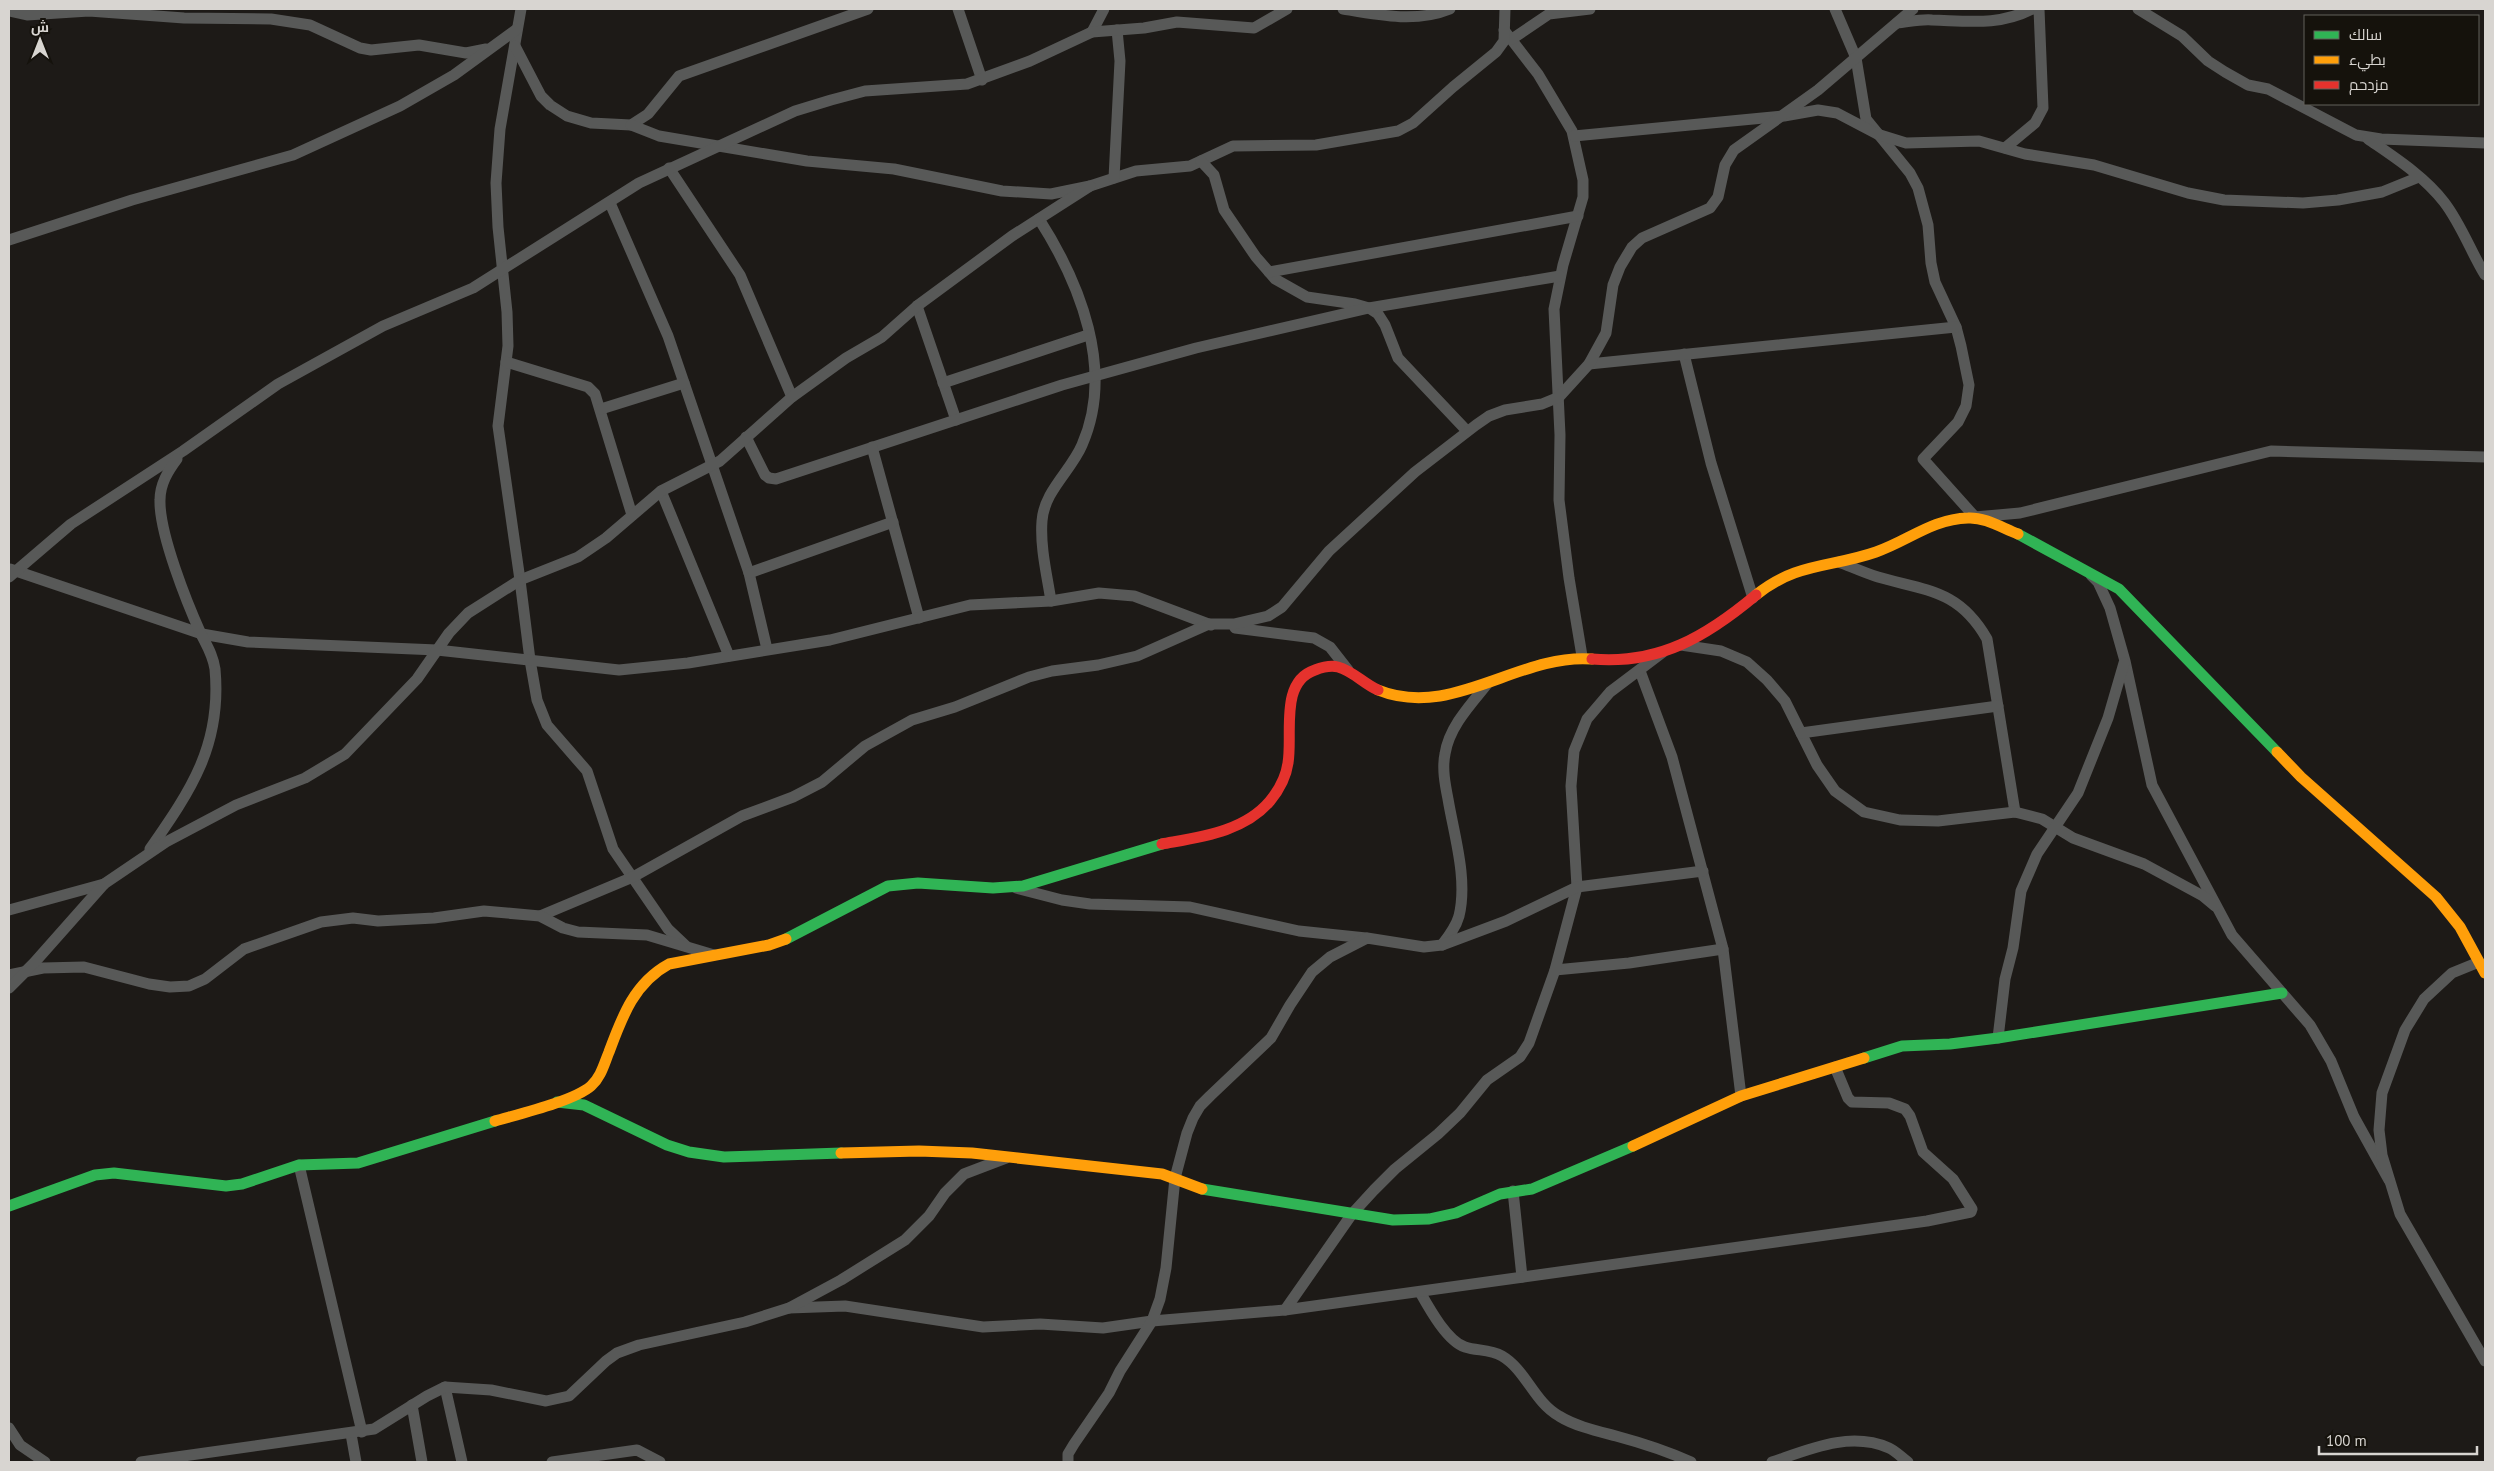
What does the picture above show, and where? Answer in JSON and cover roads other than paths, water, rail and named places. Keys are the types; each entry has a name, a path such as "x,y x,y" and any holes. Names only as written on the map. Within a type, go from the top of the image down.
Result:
{"street":[{"path":"520,9 500,129 496,183 498,227 508,312 506,362 498,426 537,700 547,725 587,771 613,850 668,929 686,946"},
{"path":"630,125 640,121 648,114 671,84 685,73 868,9"},
{"path":"958,9 982,80"},
{"path":"1092,32 1104,9"},
{"path":"11,572 72,524 183,452 278,384 383,326 473,288 639,183 795,111 865,92 967,84 1030,61 1092,32 1144,28 1177,22 1254,28 1287,9"},
{"path":"1343,9 1400,17 1437,13 1450,9"},
{"path":"1505,9 1508,35 1538,74 1574,136 1583,180 1583,197 1560,276 1554,309 1558,397 1559,500 1582,656"},
{"path":"515,46 541,96 550,105 567,116 591,123 630,125 659,136 807,161 894,168 1002,191 1051,194 1090,186 1136,172 1182,168 1233,146 1316,144 1403,129 1496,52 1508,35 1549,14 1590,9"},
{"path":"1835,9 1856,58 1866,120 1910,173 1918,188 1928,225 1931,263 1935,282 1956,327 1969,385 1966,406 1958,422 1923,459 1975,517 2052,549 2087,571 2098,582 2110,608 2152,784 2232,935 2310,1025 2327,1054 2354,1117 2389,1180"},
{"path":"540,916 633,877 742,816 793,797 822,782 865,746 912,720 955,707 1029,677 1137,656 1209,624 1249,622 1268,616 1282,606 1329,551 1414,472 1467,431 1497,413 1542,404 1558,397 1588,364 1606,333 1613,286 1620,267 1632,247 1642,238 1710,208 1718,197 1726,164 1734,150 1784,116 1856,58 1912,9"},
{"path":"1897,23 1930,20 1998,21 2020,15 2032,9"},
{"path":"2005,148 2035,123 2043,108 2039,9"},
{"path":"2138,9 2182,36 2208,61 2234,77 2248,85 2268,89 2339,127 2366,138 2419,176 2445,203 2485,276"},
{"path":"9,11 27,14 89,11 184,18 295,21 310,25 351,45 370,50 419,45 474,53 494,46"},
{"path":"9,240 132,200 294,155 400,106 454,75 517,30"},
{"path":"1114,178 1120,61 1117,30"},
{"path":"1574,136 1784,116 1818,110 1837,113 1877,134 1911,144 1972,141 2025,154 2094,165 2209,198 2247,202 2303,203 2338,200 2382,192 2419,176"},
{"path":"2366,138 2485,143"},
{"path":"1201,161 1214,175 1224,210 1269,272 1291,290 1307,298 1355,304 1369,308 1378,314 1385,325 1398,358 1467,431"},
{"path":"669,168 740,275 792,397"},
{"path":"9,988 104,884 166,842 236,805 305,778 345,754 417,679 437,650 468,613 520,580 578,558 606,538 661,491 712,466 792,397 846,358 882,337 917,306 1039,219 1090,186"},
{"path":"610,203 668,336 749,573 767,649"},
{"path":"1269,272 1578,216"},
{"path":"1039,219 1066,264 1084,314 1096,375 1096,394 1082,446 1047,498 1042,521 1043,544 1051,601"},
{"path":"746,437 765,475 776,480 1096,375 1196,348 1369,308 1560,276"},
{"path":"917,306 956,420"},
{"path":"1588,364 1956,327"},
{"path":"944,383 1088,335"},
{"path":"1684,354 1711,463 1753,598"},
{"path":"506,362 588,388 595,394 632,515"},
{"path":"600,409 684,383"},
{"path":"872,447 919,618"},
{"path":"11,572 202,634 248,642 437,650 619,670 729,656 830,640 970,605 1051,601 1116,593 1134,596 1209,624 1314,638 1330,646 1348,670 1373,688 1402,697 1443,696 1488,683 1528,667 1582,656 1607,660 1665,650 1681,645 1719,625 1774,581 1793,571 1839,562 1879,551 1916,530 1944,522 2020,513 2271,451 2485,457"},
{"path":"145,856 195,780 209,746 213,729 215,667 211,650 202,634 184,591 161,515 160,499 163,483 168,472 183,452"},
{"path":"661,491 729,656"},
{"path":"749,573 892,522"},
{"path":"1839,562 1877,577 1936,591 1965,610 1978,624 1987,639 2015,812"},
{"path":"2087,571 2098,574 2119,590 2301,777 2436,897 2460,927 2485,973"},
{"path":"1681,645 1721,650 1746,662 1786,701 1817,765 1835,791 1864,812 1900,820 1938,821 2015,812 2042,819 2074,838 2144,864 2203,896 2219,909"},
{"path":"1285,1310 1352,1214 1395,1169 1438,1134 1460,1113 1487,1080 1520,1056 1529,1043 1555,970 1577,887 1571,786 1574,751 1587,719 1610,692 1640,671 1665,650"},
{"path":"1998,1038 2005,980 2016,930 2021,890 2037,854 2057,828 2078,793 2108,718 2124,661"},
{"path":"1015,888 1138,850 1224,830 1253,816 1265,806 1283,779 1288,762 1290,708 1293,688 1306,674 1325,666 1348,670"},
{"path":"1640,671 1672,757 1723,949 1742,1096"},
{"path":"1442,945 1453,930 1459,915 1461,892 1458,860 1446,786 1444,754 1448,740 1456,725 1488,683"},
{"path":"1801,732 1998,706"},
{"path":"9,1206 94,1175 114,1173 226,1186 242,1184 299,1165 358,1163 557,1102 591,1086 601,1073 624,1010 645,981 670,964 717,956 785,940 888,886 902,883 919,881 981,888 1015,888 1062,900 1090,904 1190,907 1299,931 1367,938 1424,947 1442,945 1506,921 1577,887 1703,871"},
{"path":"9,910 104,884"},
{"path":"9,975 60,966 84,967 149,984 170,987 189,986 205,979 244,949 321,922 352,918 378,921 434,918 484,911 540,916 563,928 578,932 647,934 717,956"},
{"path":"1068,1462 1068,1454 1109,1393 1120,1371 1152,1321 1160,1300 1166,1268 1175,1178 1187,1133 1200,1106 1271,1038 1312,972 1330,957 1367,938"},
{"path":"1555,970 1629,963 1723,949"},
{"path":"2479,962 2452,973 2424,999 2406,1030 2382,1093 2379,1130 2382,1155 2400,1214 2485,1361"},
{"path":"557,1102 584,1105 602,1112 667,1145 689,1152 724,1157 919,1151 1009,1157 1162,1174 1196,1188 1241,1198 1393,1220 1428,1218 1456,1213 1500,1194 1532,1189 1650,1139 1742,1096 1902,1046 1950,1044 1998,1038 2282,993"},
{"path":"789,1308 844,1306 983,1327 1050,1324 1103,1328 1152,1321 1285,1310 1420,1292 1927,1221 1972,1212 1953,1178 1923,1152 1910,1116 1905,1109 1888,1103 1852,1102 1848,1098 1835,1067"},
{"path":"141,1462 284,1441 356,1433 385,1424 412,1405 445,1387 491,1390 532,1399 559,1400 578,1390 606,1360 617,1353 639,1344 744,1322 789,1308 841,1280 904,1240 929,1216 945,1193 964,1174 1009,1157"},
{"path":"299,1165 356,1433 356,1462"},
{"path":"1513,1191 1522,1277"},
{"path":"1420,1292 1434,1316 1454,1341 1464,1347 1489,1351 1502,1356 1510,1363 1541,1403 1559,1417 1646,1444 1691,1462"},
{"path":"445,1387 462,1462"},
{"path":"412,1405 422,1462"},
{"path":"9,1428 20,1445 45,1462"},
{"path":"1772,1462 1840,1441 1862,1441 1890,1448 1908,1462"},
{"path":"552,1462 637,1450 660,1462"}]}
